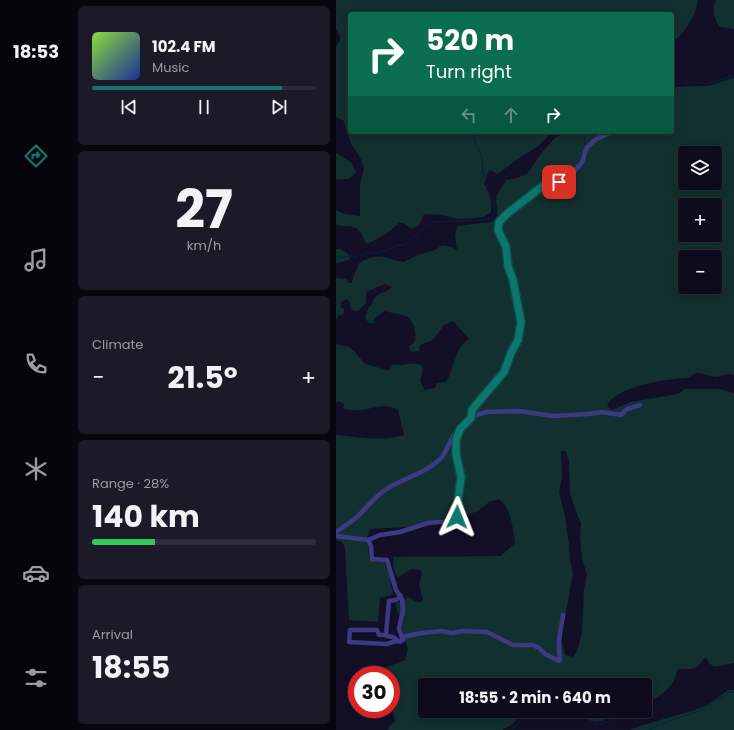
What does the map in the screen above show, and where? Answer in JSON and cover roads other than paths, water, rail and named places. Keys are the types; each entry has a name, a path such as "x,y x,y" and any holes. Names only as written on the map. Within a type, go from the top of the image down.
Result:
{"street":[{"path":"471,418 472,410 504,372 511,353 518,340 521,322 513,280 508,266 506,247 498,230 499,222 514,208 544,185 559,182 574,172 582,162 587,147 595,140 607,134"},
{"path":"336,532 357,517 376,496 404,478 426,468 441,458 454,434 471,418 486,412 518,411 554,416 602,412 621,415 627,409 640,404"},
{"path":"336,536 368,540 380,535 400,532 428,523 452,521 457,517 461,477 456,440 460,429"},
{"path":"368,540 371,546 372,559 387,560 396,590 401,596 403,604 399,629 402,641 386,644 349,642 350,630 377,630 379,635 393,637 397,641"},
{"path":"386,635 389,601 396,600 401,596"},
{"path":"402,637 442,631 452,633 470,631 487,632 513,645 533,645 545,654 559,661 559,636 563,615"}],"waterway":[{"path":"674,78 685,83 695,82 705,84 734,76"},
{"path":"473,134 482,157 483,172 487,185 486,189 495,207 491,219"},
{"path":"584,134 585,147"},
{"path":"578,164 583,152"},
{"path":"568,174 576,166"},
{"path":"554,181 565,175"},
{"path":"336,257 354,257 368,253 378,253 395,246 405,245 431,222 485,220 499,217 529,192 541,185"},
{"path":"649,730 699,711 725,696 729,692 734,692"},
{"path":"513,730 520,718"},
{"path":"595,718 596,726 617,718"},
{"path":"634,718 639,730"}]}
